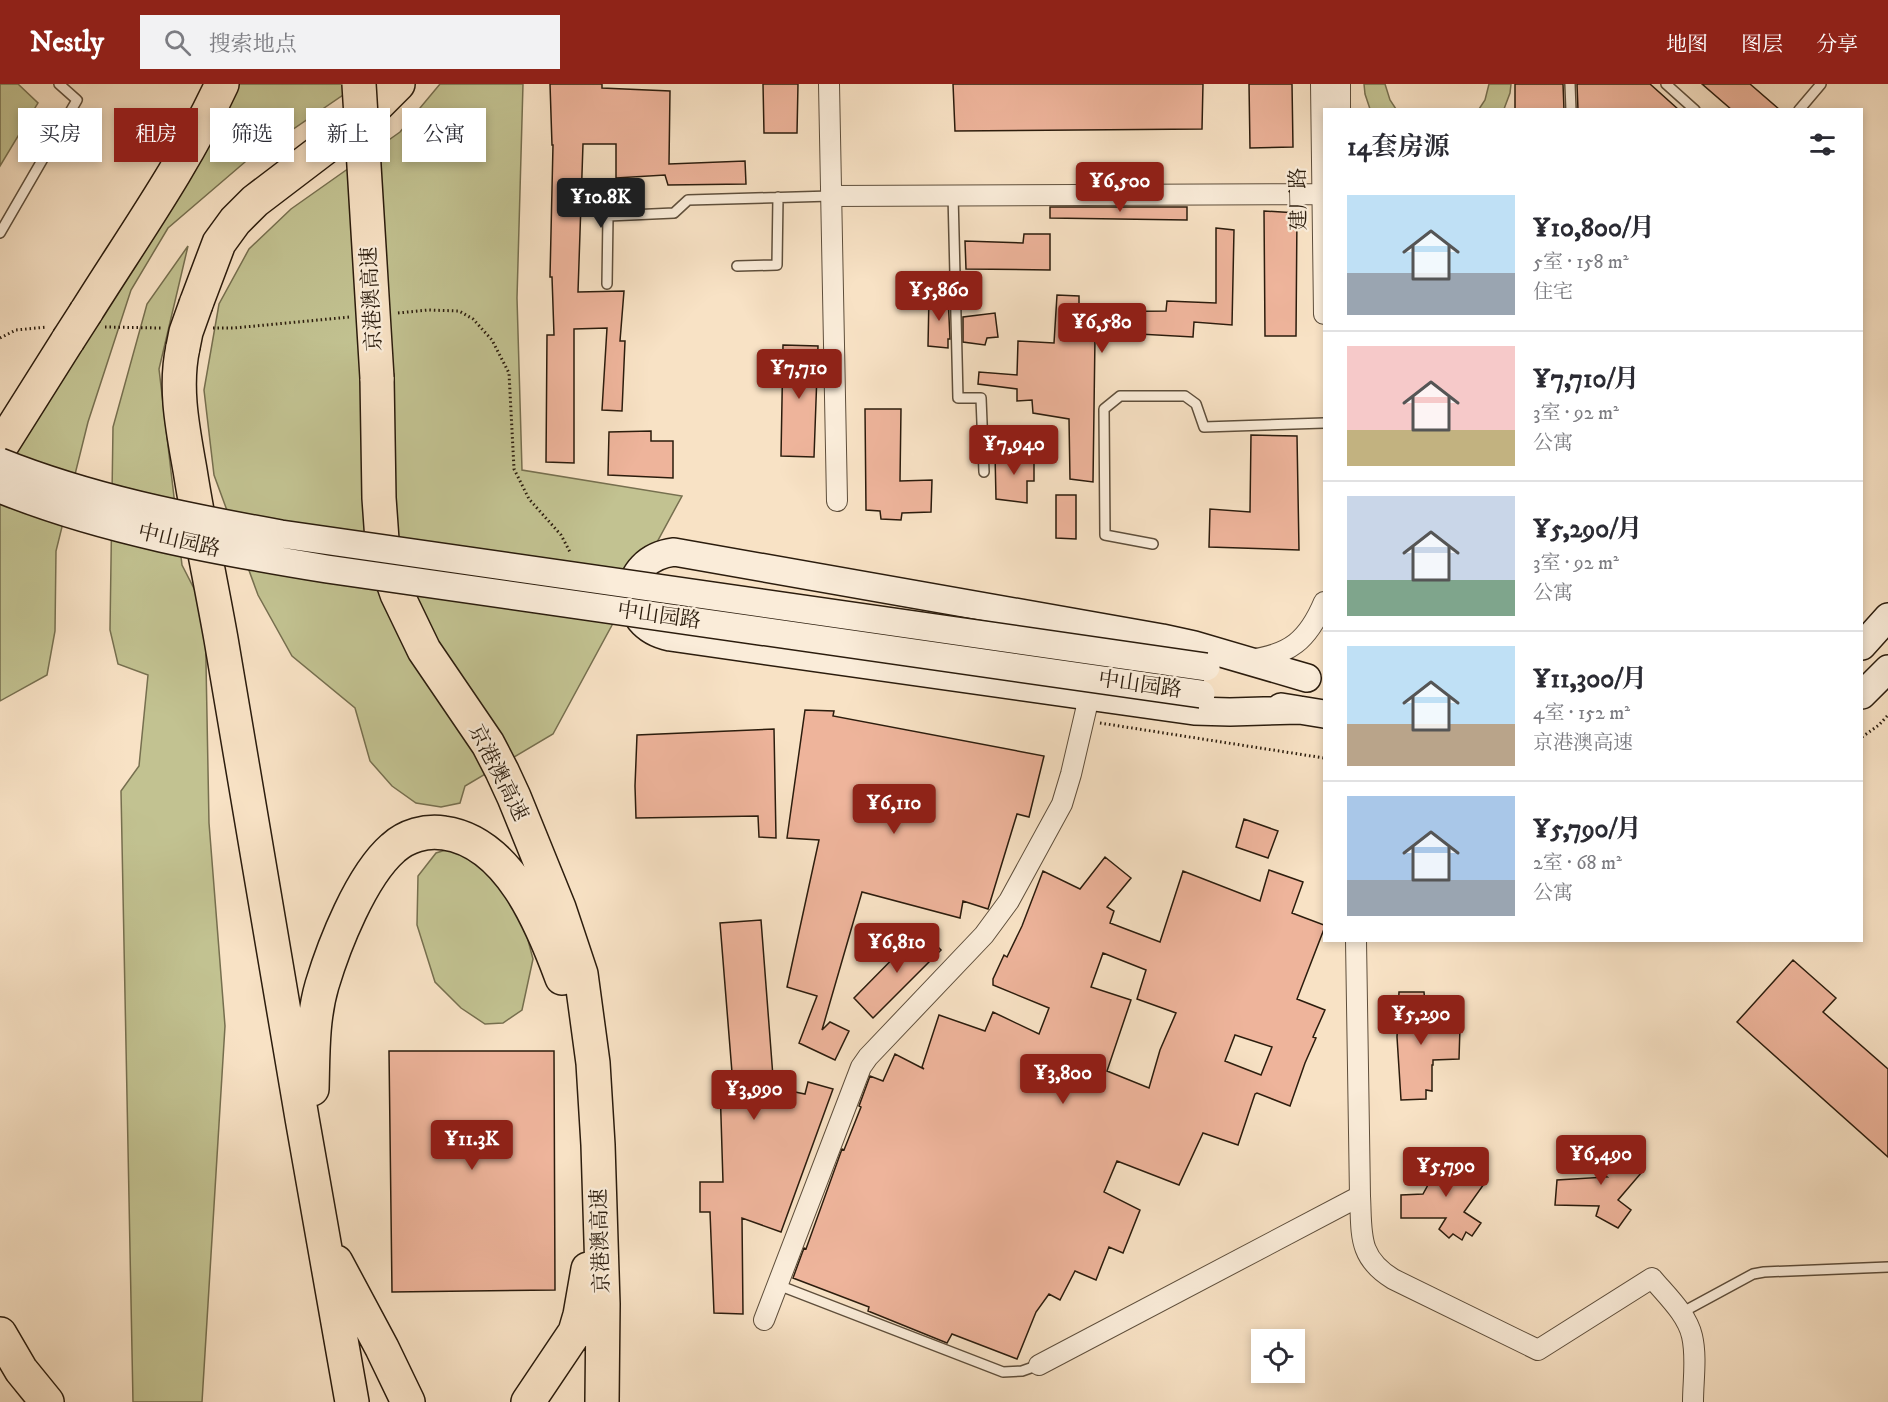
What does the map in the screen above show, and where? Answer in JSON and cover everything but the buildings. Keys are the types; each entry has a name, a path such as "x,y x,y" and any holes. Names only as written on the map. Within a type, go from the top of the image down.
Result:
{"highway":[{"path":"0,448 60,333 92,319 202,124 222,84"},
{"name":"京港澳高速","path":"359,84 377,378 382,540 387,565 397,594 424,650 488,744 506,779 559,908 581,974 593,1063 603,1304 602,1402"},
{"path":"352,1402 186,447 179,388 180,358 174,338 186,332 203,316 219,243 235,221 255,201 364,118 398,84"},
{"path":"313,1184 314,1031 321,986 340,935 373,872 392,848 403,840 418,834 435,832 466,839 495,858 507,871 536,918 553,953 564,984 574,1053 583,1293"},
{"path":"528,1402 575,1332 600,1219"},
{"path":"320,1225 331,1254 382,1348 408,1402"},
{"path":"0,1334 21,1370 47,1402"}],"main road":[{"name":"中山园路","path":"0,462 116,500 281,534 1206,667 1316,679"},
{"name":"中山园路","path":"0,489 151,536 213,550 1312,712"},
{"path":"1312,712 1086,709 660,635 642,623 636,614 632,604 633,582 644,564 653,557 674,552 1151,636 1194,645 1316,679"},
{"path":"1863,645 1888,617"},
{"path":"1863,694 1888,669"}],"street":[{"path":"829,84 837,501"},
{"name":"建厂路","path":"1321,84 1323,157"},
{"path":"1340,84 1340,108"},
{"path":"831,196 1323,194"},
{"path":"1246,660 1268,657 1287,649 1303,637 1316,621 1323,604"},
{"path":"764,1320 861,1067 984,935 1008,901 1062,804 1086,709"},
{"path":"1356,942 1360,1196 1365,1248 1375,1266 1383,1273 1538,1350 1652,1278 1681,1313 1692,1335 1693,1402"},
{"path":"1039,1365 1360,1196"}],"lane":[{"path":"0,234 77,100 59,84"},
{"path":"1570,84 1570,108"},
{"path":"1666,84 1693,108"},
{"path":"1801,108 1821,84"},
{"path":"953,194 958,398 981,398 984,472"},
{"path":"607,284 608,216 674,213 688,200 831,196"},
{"path":"737,266 777,265 778,197"},
{"path":"1153,544 1105,536 1104,409 1120,396 1185,396 1196,404 1204,427 1323,423"},
{"path":"1681,1313 1753,1274 1888,1267"},
{"path":"778,1285 1003,1372 1022,1371 1039,1365"}],"path":[{"path":"393,313 428,310 459,311 473,319 492,340 509,373 514,469 529,499 561,536 572,556"},
{"path":"203,316 234,328 359,317"},
{"path":"92,319 174,338"},
{"path":"0,338 16,330 60,333"},
{"path":"1086,709 1323,758"},
{"path":"1863,736 1888,715"}],"green space":[{"path":"0,84 18,84 38,103 35,108 18,108 18,136 0,166"},
{"path":"234,84 346,84 343,95 324,108 306,108 306,120 294,128 294,108 220,108"},
{"path":"440,84 523,84 517,298 522,470 682,496 553,734 465,786 460,803 441,807 416,803 392,786 370,761 355,708 292,656 258,595 214,475 204,390 219,304 249,249 291,209 358,162 390,162 390,139 402,130 402,162 486,162 486,108 420,108"},
{"path":"1364,84 1385,84 1395,108 1370,108"},
{"path":"1489,84 1511,84 1504,108 1480,108 1485,100"},
{"path":"210,124 210,162 245,162 168,228 131,290 88,422 56,551 55,631 47,675 0,701 0,476 187,162 198,162 198,144"},
{"path":"188,246 159,369 182,565 205,610 209,823 225,1026 202,1402 133,1402 121,791 139,766 148,675 118,664 110,630 113,427 147,304"},
{"path":"452,848 487,864 518,902 533,959 522,1010 503,1023 485,1024 461,1008 435,982 417,925 418,876 436,853"}]}
